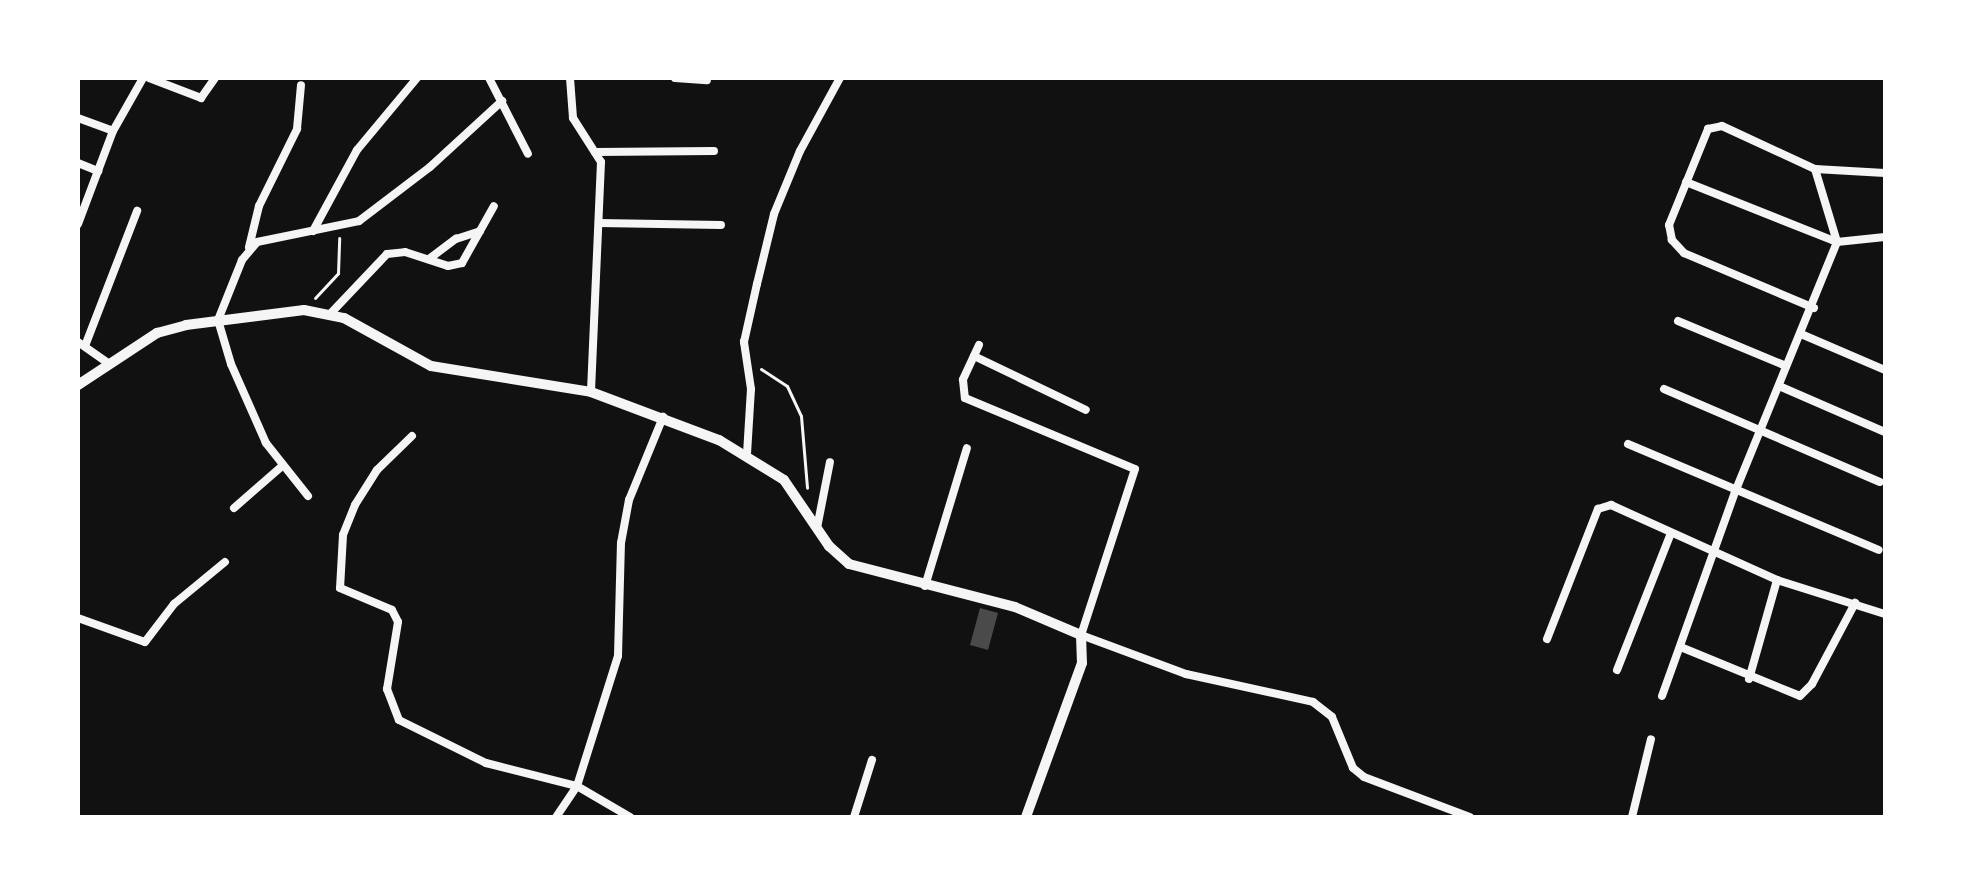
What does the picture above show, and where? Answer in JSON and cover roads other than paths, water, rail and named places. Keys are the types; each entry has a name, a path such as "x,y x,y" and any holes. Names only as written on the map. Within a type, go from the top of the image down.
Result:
{"street":[{"path":"78,224 113,131 146,78 201,98 215,78"},
{"path":"313,231 357,150 417,78"},
{"path":"489,78 528,154"},
{"path":"570,78 573,118 601,162 591,392"},
{"path":"675,78 707,80"},
{"path":"747,454 751,389 744,342 774,214 800,151 840,78"},
{"path":"301,85 297,129 259,206 249,247 218,320 231,364 281,467 308,496"},
{"path":"249,247 359,221 430,167 502,101"},
{"path":"78,118 113,131"},
{"path":"1814,308 1676,247 1669,225 1713,126 1815,169 1885,173"},
{"path":"595,152 714,151"},
{"path":"78,163 98,171"},
{"path":"1662,696 1683,648 1735,492 1786,366 1814,308 1837,242 1815,169"},
{"path":"1686,182 1837,242 1885,237"},
{"path":"331,313 387,254 405,252 448,266 462,263 494,206"},
{"path":"110,364 82,344 137,211"},
{"path":"599,223 721,225"},
{"path":"429,259 468,232 480,231"},
{"path":"78,385 157,333 218,320 304,310 331,313 442,369 591,392 663,417 747,454 784,480 807,508 838,558 924,587 1015,607 1186,674 1313,702 1332,717 1353,768 1364,777 1470,817"},
{"path":"1678,321 1786,366"},
{"path":"1801,334 1885,370"},
{"path":"979,345 963,380 965,398 1135,469 1081,635 1082,663 1026,817"},
{"path":"974,356 1086,410"},
{"path":"1779,386 1885,432"},
{"path":"1664,389 1880,482"},
{"path":"556,817 577,786 618,656 621,543 629,500 663,417"},
{"path":"412,436 377,470 355,505 343,535 338,582 340,588 392,610 398,622 387,689 395,712 415,732 450,749 528,777 577,786 630,817"},
{"path":"1628,444 1735,492 1879,550"},
{"path":"924,587 967,448"},
{"path":"817,528 830,462"},
{"path":"234,508 281,467"},
{"path":"1547,639 1598,509 1611,505 1777,580 1885,614"},
{"path":"1617,670 1671,533"},
{"path":"78,618 145,642 174,604 225,562"},
{"path":"1749,679 1777,580"},
{"path":"1683,648 1749,679 1806,693 1855,603"},
{"path":"1632,817 1651,739"},
{"path":"854,817 872,760"}]}
